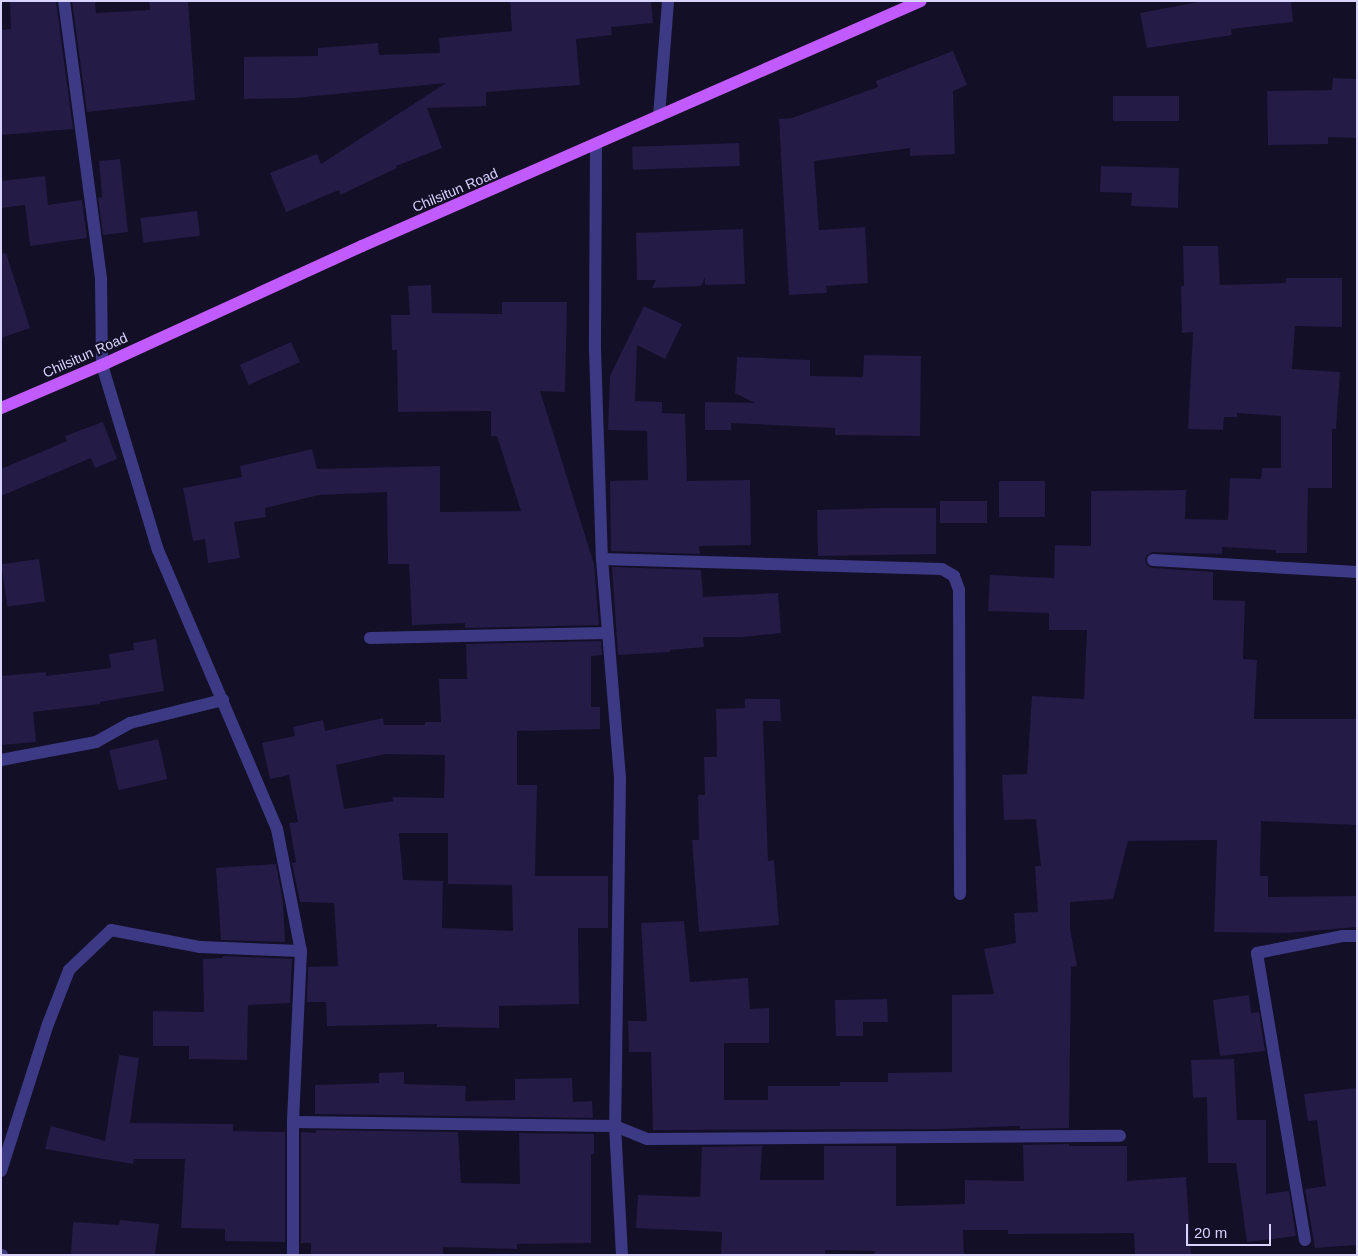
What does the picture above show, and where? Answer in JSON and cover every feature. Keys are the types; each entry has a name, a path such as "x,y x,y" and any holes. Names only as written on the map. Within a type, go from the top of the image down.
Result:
{"main road":[{"name":"Chilsitun Road","path":"1,408 102,365 362,246 922,1"}],"street":[{"path":"64,1 101,280 102,365 158,550 276,829 300,951 293,1122 293,1255"},
{"path":"659,116 668,1"},
{"path":"596,145 595,350 602,559 620,779 616,1126 622,1255"},
{"path":"602,559 942,569 954,576 959,590 960,894"},
{"path":"1153,560 1357,572"},
{"path":"370,638 608,632"},
{"path":"1,760 96,742 130,723 223,700"},
{"path":"1,1171 48,1024 69,970 111,930 200,947 300,951"},
{"path":"1305,1240 1257,953 1343,936 1357,936"},
{"path":"293,1122 616,1126 648,1140 1120,1136"}],"building":[{"path":"10,1 56,1 73,129 1,135 1,30 11,29"},
{"path":"72,1 95,1 96,13 150,10 149,1 188,1 195,100 87,112"},
{"path":"510,1 651,1 653,23 611,27 612,35 576,39 580,85 486,92 486,106 427,108 442,148 396,166 397,168 340,195 339,190 286,212 270,173 317,154 321,164 446,83 295,98 244,99 244,57 318,56 318,48 378,43 379,55 440,53 439,38 512,31"},
{"path":"1204,1 1291,1 1293,22 1231,29 1232,35 1147,48 1140,13"},
{"path":"953,51 967,85 953,91 955,154 910,156 910,148 814,161 819,230 865,227 868,283 826,286 827,293 789,295 779,119 792,118 878,87 876,81"},
{"path":"1333,78 1357,79 1357,138 1328,137 1328,144 1268,145 1267,91 1332,90"},
{"path":"1113,96 1179,96 1179,121 1113,121"},
{"path":"739,143 740,166 633,170 632,147"},
{"path":"120,159 128,232 103,235 98,198 102,197 99,161"},
{"path":"1101,166 1179,168 1178,208 1131,206 1132,193 1100,192"},
{"path":"45,176 48,205 82,200 87,238 30,246 25,205 1,208 1,181"},
{"path":"197,211 200,236 143,243 140,218"},
{"path":"743,229 745,284 705,285 705,278 701,286 652,288 656,280 637,280 636,233"},
{"path":"1183,246 1218,246 1220,285 1286,283 1286,278 1342,278 1342,327 1295,326 1292,369 1340,372 1336,429 1332,429 1332,488 1308,488 1307,553 1276,553 1276,550 1222,547 1222,554 1153,552 1147,555 1145,560 1148,566 1153,568 1213,572 1213,600 1245,601 1243,659 1257,660 1254,719 1357,719 1357,825 1261,821 1260,876 1268,876 1268,897 1357,896 1357,927 1287,933 1214,932 1217,840 1128,841 1113,899 1070,902 1070,929 1077,966 1071,967 1069,1128 1020,1129 1020,1126 941,1129 653,1130 651,1052 629,1052 628,1021 647,1021 641,923 684,921 690,982 748,978 750,1009 769,1008 769,1043 724,1043 724,1100 768,1100 768,1086 840,1086 840,1082 888,1082 888,1073 952,1072 952,995 994,994 984,949 1016,943 1014,913 1038,912 1035,866 1041,866 1036,819 1004,820 1002,775 1027,774 1032,696 1084,699 1087,630 1049,630 1049,613 988,611 990,575 1054,578 1055,545 1091,546 1091,491 1186,490 1185,519 1228,520 1230,478 1261,479 1262,468 1281,468 1281,416 1237,413 1237,417 1224,417 1223,430 1188,429 1193,332 1182,333 1181,286 1184,286"},
{"path":"6,253 30,328 1,338 1,254"},
{"path":"431,285 432,313 502,314 502,302 567,302 565,392 540,391 594,564 599,625 465,628 465,623 412,625 409,564 388,564 387,492 319,495 265,508 266,517 234,522 240,558 208,563 205,539 193,541 183,488 242,477 240,466 312,449 317,469 440,466 440,512 521,511 497,436 491,436 491,411 398,412 397,350 392,350 391,315 410,315 408,286"},
{"path":"644,306 682,324 665,359 637,345 635,401 662,402 662,413 685,414 687,481 750,480 751,545 699,546 700,554 611,551 610,481 648,480 647,431 608,430 610,376"},
{"path":"291,342 300,362 249,385 240,365"},
{"path":"864,355 921,356 920,436 835,435 835,428 731,423 731,430 705,430 705,402 755,403 735,393 737,357 810,360 810,376 863,377"},
{"path":"103,422 117,459 95,468 91,458 1,496 1,469 67,441 65,436"},
{"path":"999,481 1045,481 1045,517 999,517"},
{"path":"940,501 987,501 987,523 940,523"},
{"path":"936,508 936,554 818,556 817,510"},
{"path":"39,559 45,602 7,607 1,564"},
{"path":"612,567 701,570 703,597 778,593 781,633 742,637 703,637 704,647 670,650 670,652 618,655"},
{"path":"156,639 164,691 100,702 100,704 33,712 36,742 1,745 1,676 46,672 46,676 111,668 109,654 134,650 133,643"},
{"path":"601,641 602,655 591,656 591,707 600,707 600,729 517,731 517,785 537,785 535,876 608,876 608,928 578,928 579,1004 499,1006 499,1028 437,1027 437,1024 327,1026 326,1002 307,1002 308,967 338,966 334,903 300,902 292,863 296,862 289,823 298,822 289,775 270,779 262,743 295,736 293,727 323,720 325,731 383,718 384,725 425,725 425,722 441,722 439,679 467,679 466,644","holes":["385,754 445,755 444,798 392,797 393,801 344,809 336,765","399,833 448,833 448,884 512,885 513,931 442,928 443,881 403,880"]},
{"path":"745,699 780,699 781,721 763,721 768,861 774,860 779,925 699,932 692,840 699,840 698,795 705,795 704,757 717,757 716,709 745,708"},
{"path":"158,739 167,779 119,790 109,750"},
{"path":"276,864 283,902 285,942 221,940 216,868"},
{"path":"223,956 292,959 290,1003 248,1005 247,1060 189,1059 189,1046 153,1046 153,1011 204,1012 203,959 223,958"},
{"path":"1249,995 1251,1013 1259,1012 1265,1051 1220,1056 1213,1000"},
{"path":"887,999 888,1022 863,1022 863,1036 836,1036 835,1000"},
{"path":"119,1055 139,1058 130,1123 233,1124 233,1131 285,1132 285,1242 225,1241 225,1229 181,1228 185,1159 134,1159 133,1164 45,1149 51,1126 105,1141"},
{"path":"1234,1059 1237,1120 1266,1120 1266,1194 1289,1191 1296,1236 1247,1242 1236,1163 1208,1163 1207,1097 1193,1098 1191,1060"},
{"path":"404,1072 404,1084 466,1086 465,1101 515,1100 515,1079 572,1078 573,1102 592,1101 593,1118 315,1114 315,1085 379,1083 379,1073"},
{"path":"1357,1088 1357,1245 1315,1248 1305,1189 1326,1186 1317,1120 1308,1121 1304,1094"},
{"path":"316,1130 458,1132 461,1183 520,1184 519,1133 594,1134 594,1154 591,1154 591,1243 517,1244 517,1249 443,1247 443,1255 311,1255 311,1243 301,1243 301,1132 316,1133"},
{"path":"1069,1144 1069,1146 1127,1146 1127,1181 1186,1177 1191,1255 1135,1255 1134,1233 1008,1234 1008,1230 963,1230 964,1255 874,1255 875,1251 825,1250 825,1255 721,1255 722,1232 636,1228 638,1195 700,1197 702,1147 762,1146 760,1180 824,1180 824,1146 896,1146 896,1206 965,1204 965,1180 1024,1181 1023,1145"},
{"path":"120,1220 159,1224 155,1255 71,1255 73,1222 119,1225"}]}
